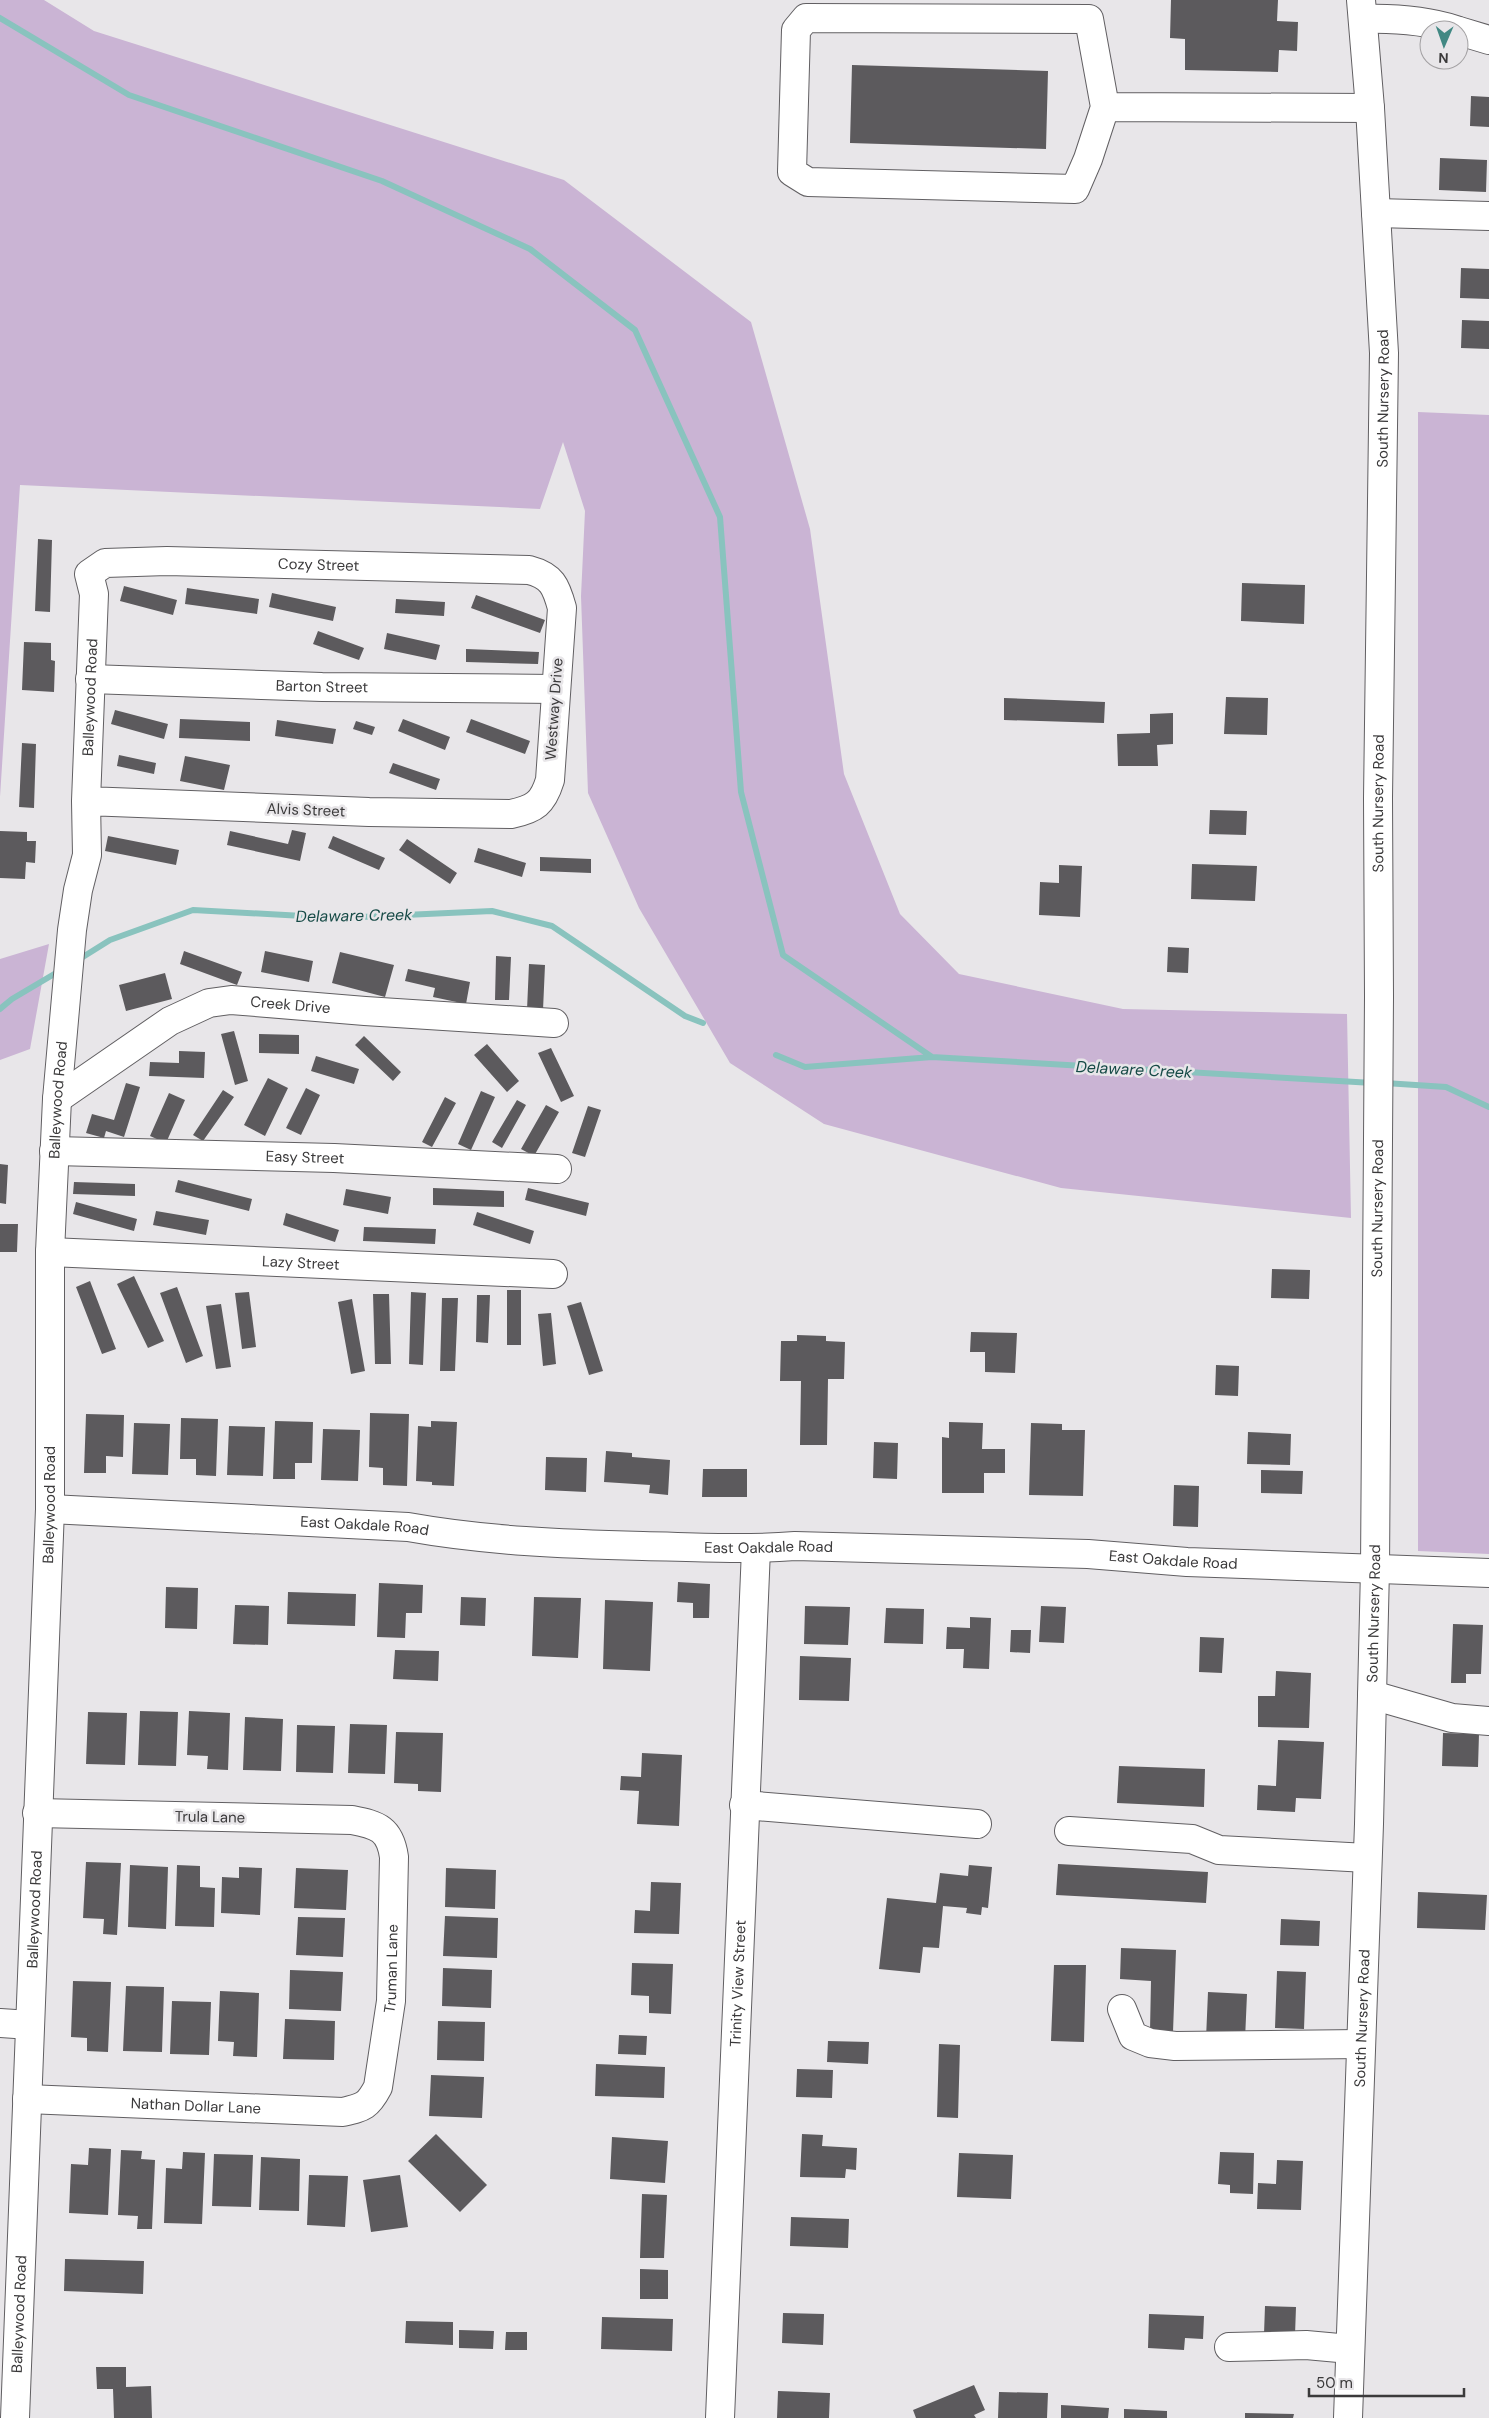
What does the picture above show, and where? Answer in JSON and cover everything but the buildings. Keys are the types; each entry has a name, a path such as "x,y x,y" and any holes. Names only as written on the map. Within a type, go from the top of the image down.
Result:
{"street":[{"path":"910,9 1089,19 1106,107 1088,159 1075,189 808,182 792,172 796,30 806,18 910,9"},
{"path":"1362,9 1394,18 1419,21"},
{"name":"South Nursery Road","path":"1348,2418 1368,1858 1375,1569 1380,997 1378,798 1384,353 1370,108 1362,9"},
{"path":"1469,34 1489,40"},
{"path":"1106,107 1370,108"},
{"path":"1376,212 1489,216"},
{"name":"Cozy Street","path":"94,594 89,574 105,563 167,561 529,570 541,573 553,583 559,596"},
{"name":"Balleywood Road","path":"15,2418 11,2268 27,2099 50,1509 50,1252 54,1151 72,930 78,890 87,855 86,802 94,594"},
{"name":"Westway Drive","path":"524,812 545,796 550,780 562,608 559,596"},
{"name":"Barton Street","path":"90,679 322,688 555,689"},
{"name":"Alvis Street","path":"86,802 369,812 512,814 524,812"},
{"name":"Creek Drive","path":"57,1100 170,1021 209,1002 231,1000 365,1012 554,1023"},
{"name":"Easy Street","path":"54,1151 334,1158 556,1169"},
{"name":"Lazy Street","path":"50,1252 553,1274"},
{"name":"East Oakdale Road","path":"50,1509 391,1526 466,1537 560,1543 756,1549 795,1546 1088,1554 1187,1562 1489,1573"},
{"name":"Trinity View Street","path":"720,2418 756,1549"},
{"path":"1372,1695 1452,1718 1489,1721"},
{"path":"744,1805 977,1824"},
{"name":"Trula Lane","path":"37,1813 352,1820 380,1829"},
{"name":"Truman Lane","path":"363,2108 372,2100 378,2087 391,2001 394,1857 392,1841 380,1829"},
{"path":"1069,1831 1192,1839 1219,1850 1368,1858"},
{"path":"1122,2009 1133,2036 1150,2043 1175,2046 1361,2044"},
{"path":"0,2023 30,2024"},
{"name":"Nathan Dollar Lane","path":"27,2099 343,2112 363,2108"},
{"path":"1229,2347 1306,2345 1350,2349"}],"shaded area":[{"path":"0,0 44,0 94,31 564,180 751,322 810,529 844,774 900,914 959,974 1123,1009 1347,1014 1351,1218 1061,1188 824,1124 730,1063 639,908 588,793 581,596 585,511 563,442 540,509 20,485 0,797"},
{"path":"1418,412 1489,415 1489,1554 1418,1551"},
{"path":"49,944 30,1049 0,1060 0,959"}],"waterway":[{"path":"0,18 129,95 382,181 530,249 635,330 720,517 741,792 783,955 932,1057"},
{"name":"Delaware Creek","path":"78,960 110,940 193,910 339,918 492,911 552,926 685,1016 703,1023"},
{"name":"Delaware Creek","path":"0,1009 12,999 61,970"},
{"name":"Delaware Creek","path":"776,1055 805,1067 932,1057 1373,1083"},
{"name":"Delaware Creek","path":"1385,1083 1446,1087 1489,1107"}]}
